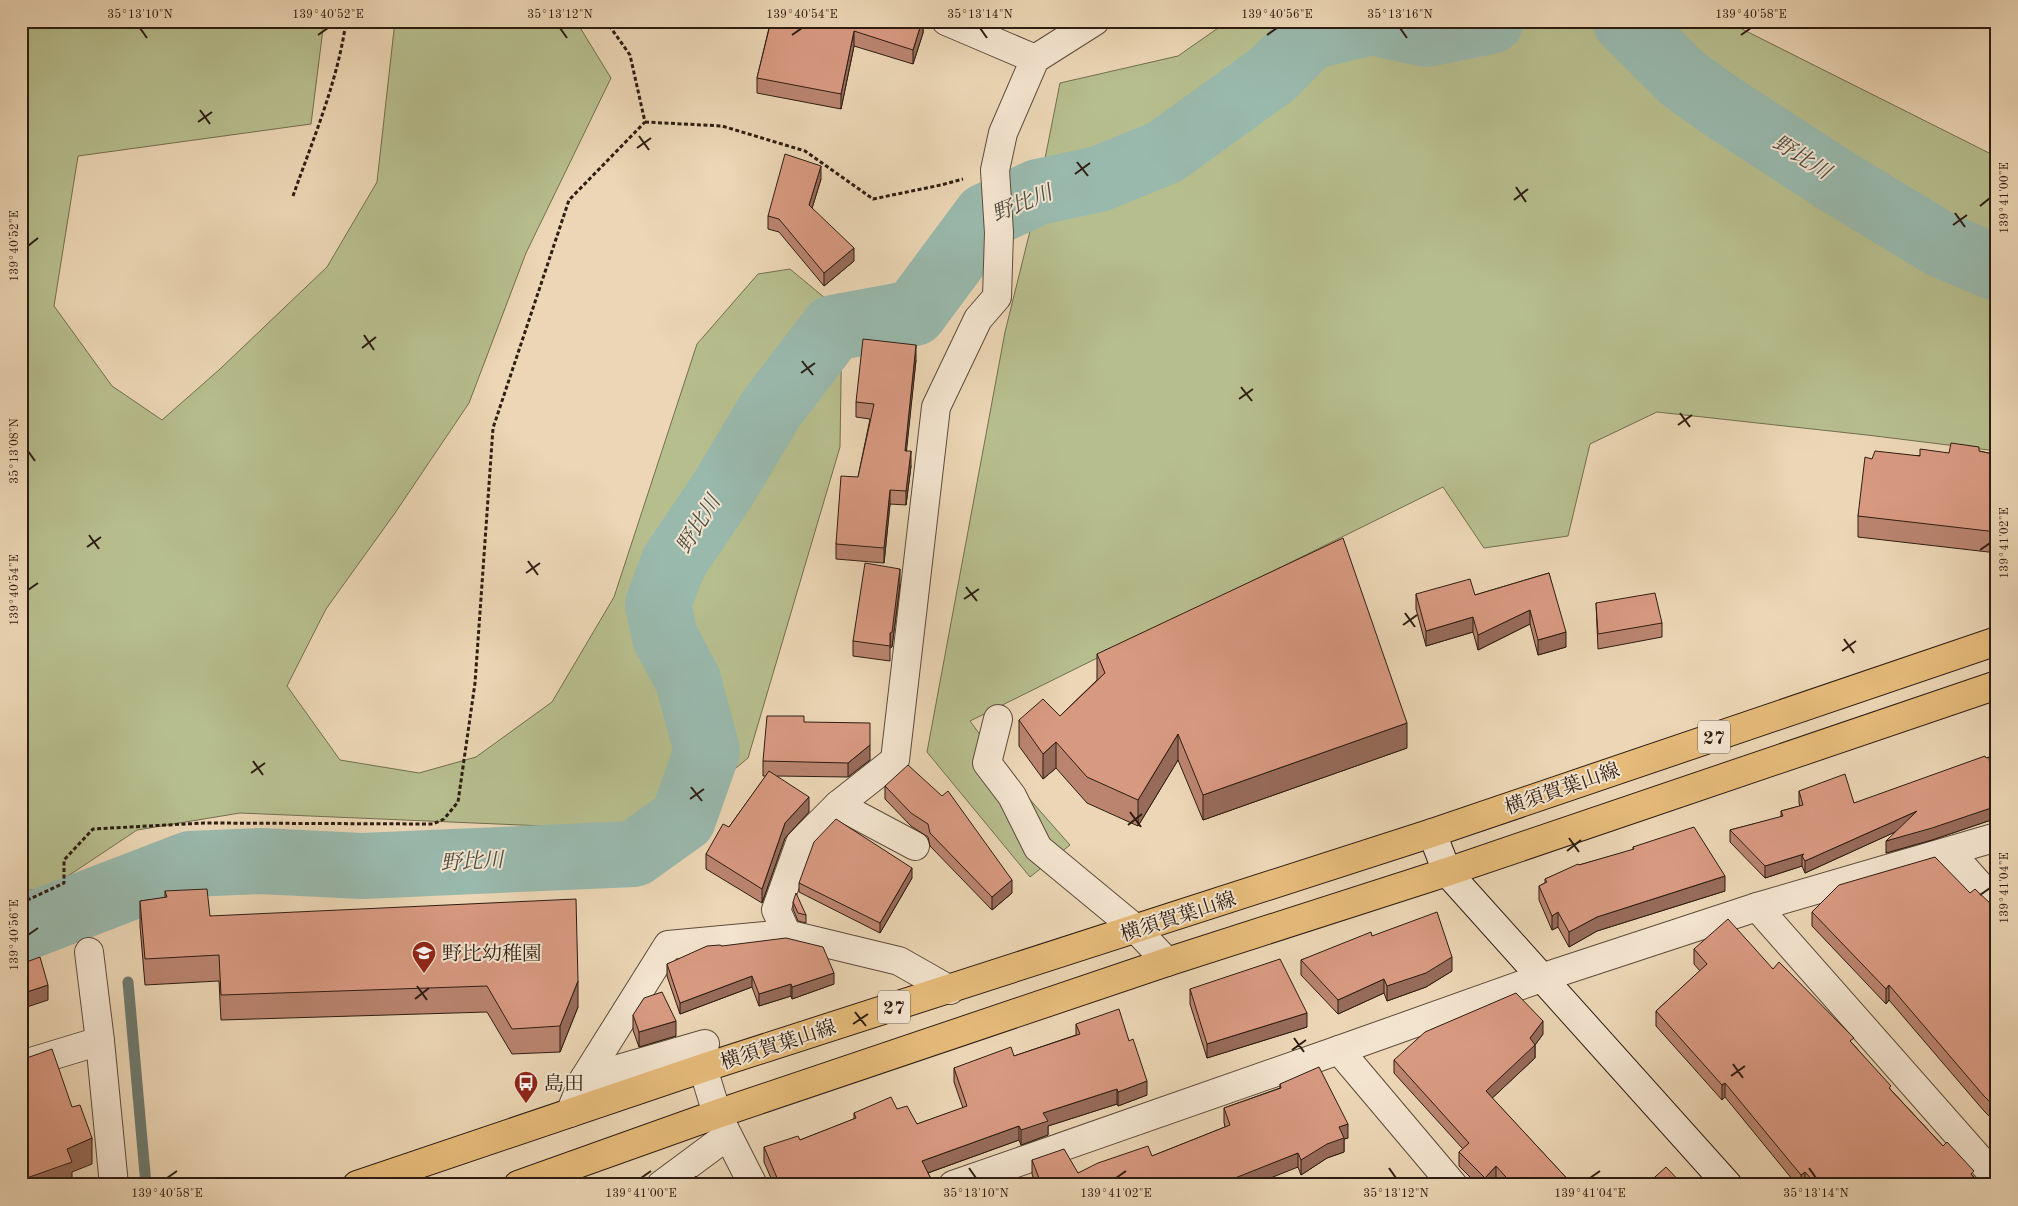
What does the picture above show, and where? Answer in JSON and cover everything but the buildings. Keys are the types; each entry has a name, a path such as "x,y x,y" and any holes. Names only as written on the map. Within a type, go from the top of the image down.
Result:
{"main road":[{"name":"横須賀葉山線","path":"358,1185 570,1113 704,1056 950,990 1432,833 1997,641"},
{"name":"横須賀葉山線","path":"518,1185 722,1125 1167,962 1447,872 1997,686"}],"street":[{"path":"946,21 1035,59"},
{"path":"787,934 776,910 800,843 838,805 895,760 936,407 978,319 997,297 999,233 995,170 1003,133 1035,59 1095,21"},
{"path":"998,719 987,763 1012,796 1038,848 1136,929 1167,962"},
{"path":"838,805 915,846"},
{"path":"1432,833 1447,872 1728,1185"},
{"path":"953,1185 1542,978 1757,907 1997,837"},
{"path":"1950,852 1997,905"},
{"path":"1757,907 1997,1178"},
{"path":"570,1113 584,1079 668,945 787,934 899,961 950,990"},
{"path":"89,952 114,1185"},
{"path":"21,1065 100,1041"},
{"path":"1339,1050 1453,1185"},
{"path":"584,1079 704,1056 722,1125 753,1185"},
{"path":"661,1185 722,1125"}],"path":[{"path":"293,196 330,90 344,42 346,21"},
{"path":"606,21 630,55 645,122"},
{"path":"21,902 64,883 64,860 94,829 204,823 433,824 444,820 458,802 476,683 493,428 569,200 645,122 722,126 805,151 873,199 942,185 995,170"}],"green space":[{"path":"21,21 324,21 311,124 78,156 54,306 112,386 162,420 220,369 327,267 377,182 395,21 576,21 611,78 526,253 469,403 395,513 326,609 287,686 340,760 419,773 476,757 552,702 614,597 697,344 758,274 790,269 831,303 842,317 840,447 748,758 664,828 544,826 240,813 137,830 50,888 21,891"},
{"path":"1228,21 1726,21 1997,157 1997,451 1657,412 1590,444 1568,536 1484,548 1443,487 970,721 1018,786 1070,845 1030,877 927,752 1005,332 1033,219 1060,83 1178,56"}],"waterway":[{"name":"野比川","path":"21,929 190,864 260,861 362,866 634,854 683,819 707,751 688,680 665,637 658,604 674,562 722,491 771,409 833,328 914,313 986,216 1038,192 1099,179 1165,152 1273,74 1309,37 1372,22 1427,34 1491,21"},
{"name":"野比川","path":"1625,21 1682,78 1721,106 1838,182 1942,245 1997,268"},
{"path":"128,982 146,1185"}],"place":[{"name":"野比幼稚園","path":"424,974"},
{"name":"島田","path":"526,1104"}]}
